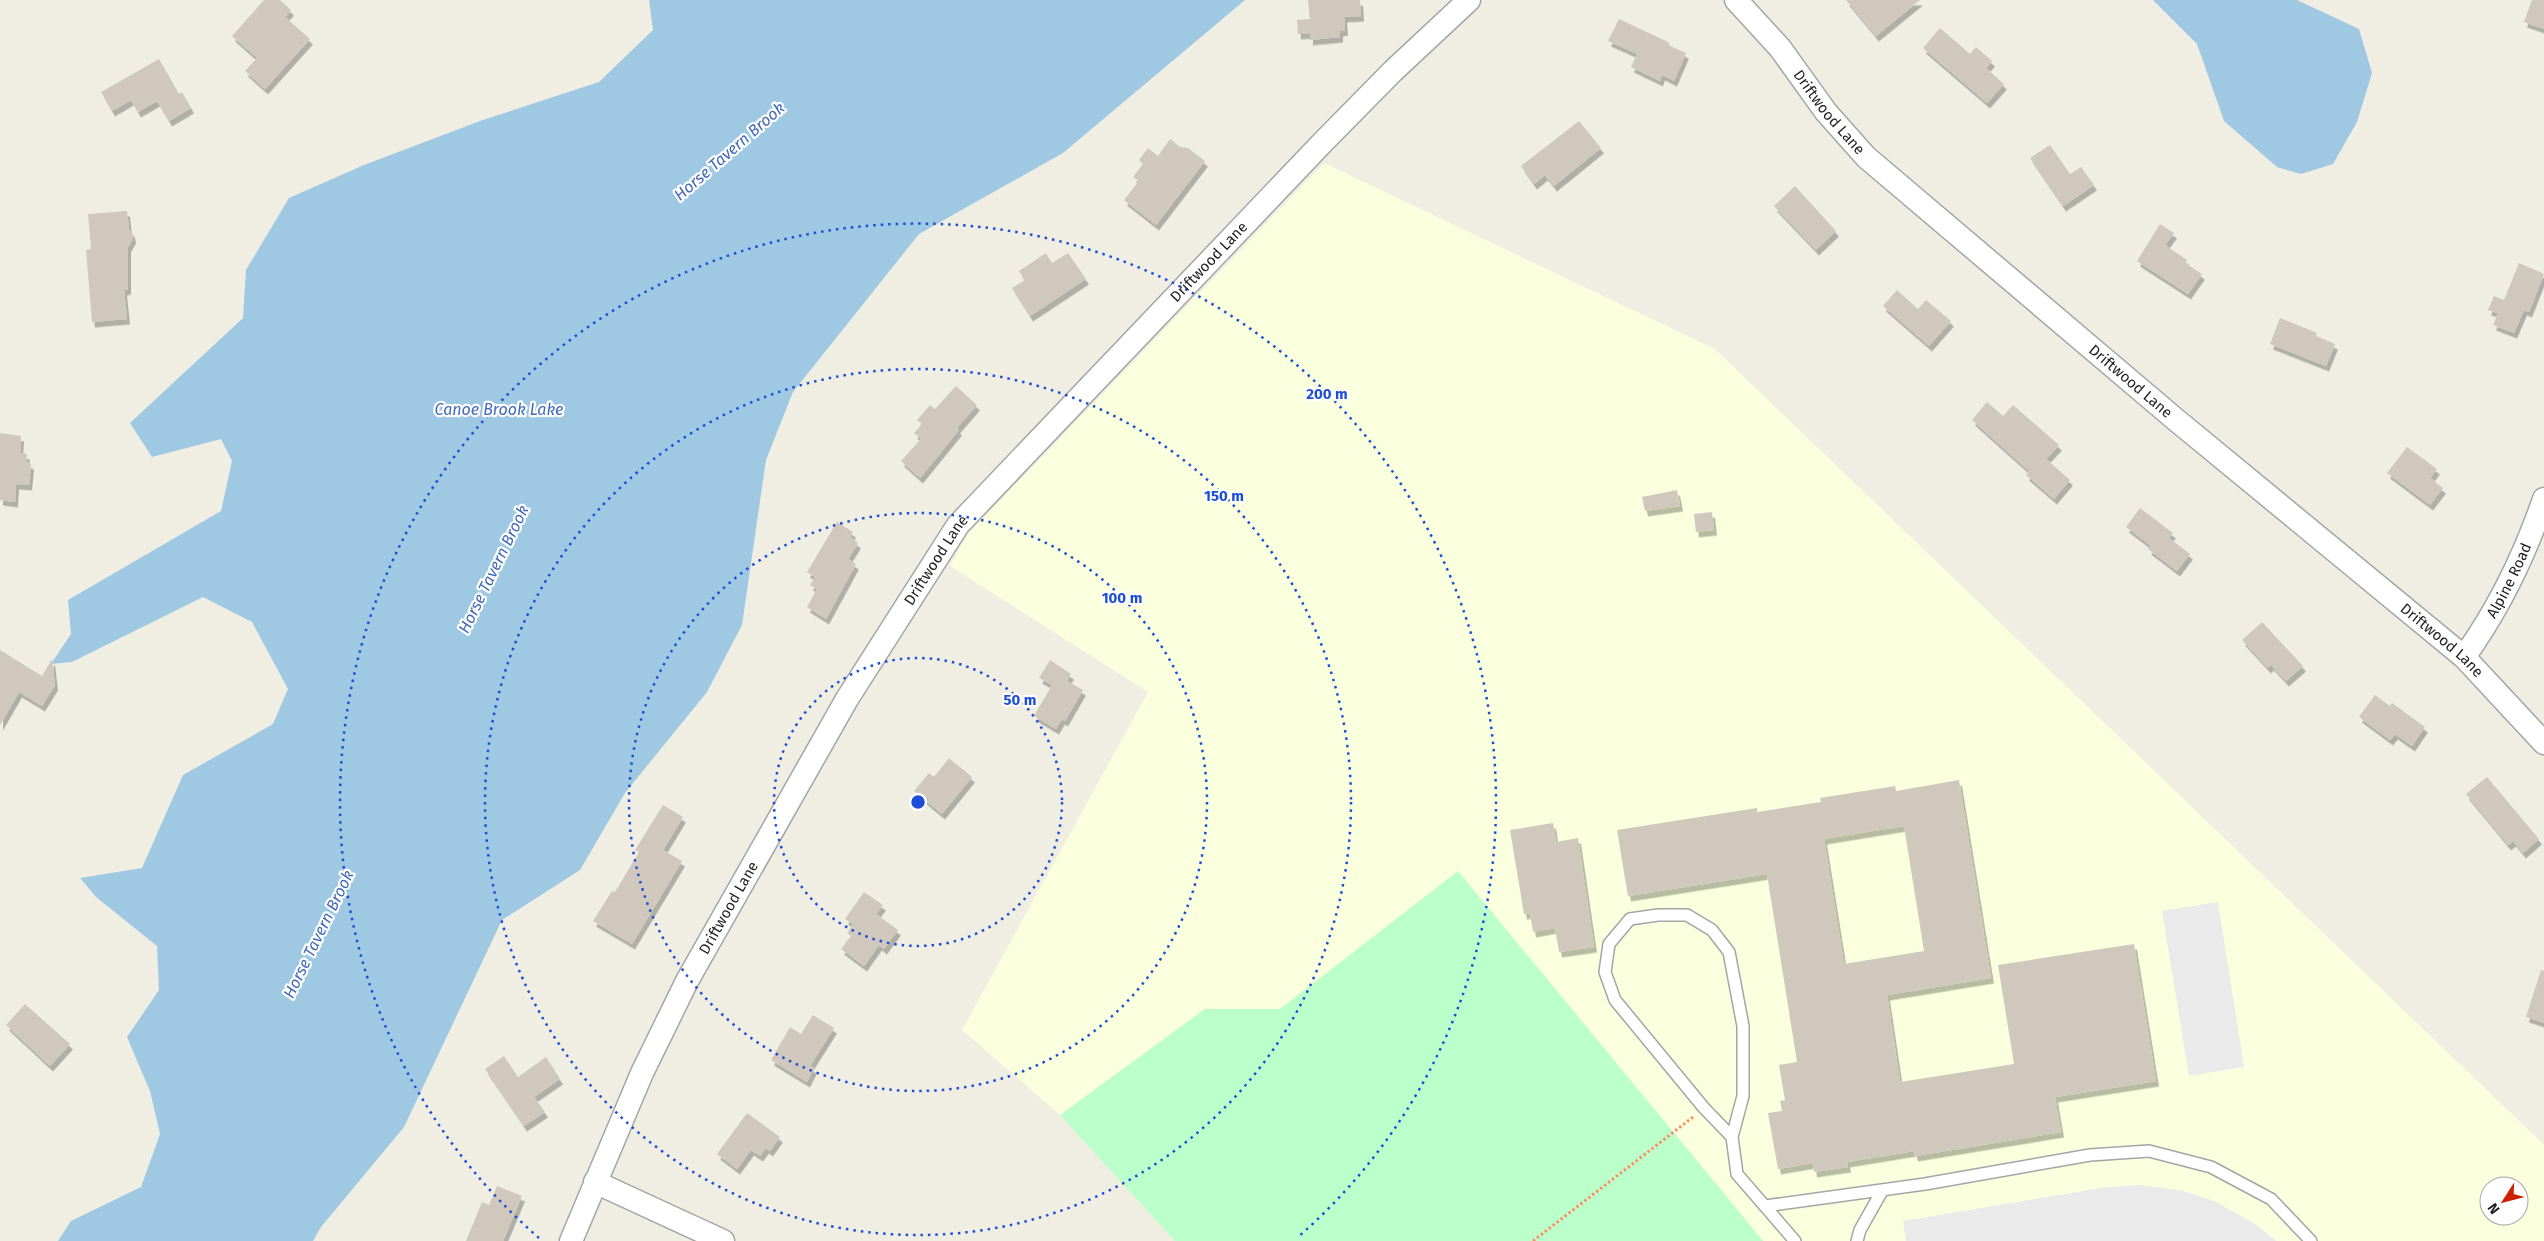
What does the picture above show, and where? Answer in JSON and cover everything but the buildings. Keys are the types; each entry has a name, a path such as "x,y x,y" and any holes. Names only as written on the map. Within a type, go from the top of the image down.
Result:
{"street":[{"name":"Driftwood Lane","path":"571,1241 594,1182 642,1073 687,981 847,699 958,525 1324,141 1393,71 1469,0"},
{"name":"Driftwood Lane","path":"1736,0 1780,48 1826,112 1866,157 2175,419 2464,658 2544,743"},
{"name":"Alpine Road","path":"2464,658 2491,620 2527,549 2544,499"},
{"path":"594,1182 723,1241"}],"lane":[{"path":"1732,1137 1704,1108 1615,1000 1604,972 1609,944 1630,919 1658,914 1687,915 1712,930 1728,952 1743,1026 1743,1096 1732,1137 1737,1174 1795,1241"},
{"path":"1765,1206 1882,1190 2090,1155 2149,1151 2210,1168 2271,1199 2311,1241"},
{"path":"1856,1241 1882,1190"}],"path":[{"path":"1533,1241 1704,1108"}],"shaded area":[{"path":"1324,163 1715,349 2544,1145 2544,1241 1763,1241 1458,872 1280,1009 1205,1009 1060,1115 962,1030 1148,692 950,566 967,535"},
{"path":"2218,902 2244,1067 2189,1076 2162,911"},
{"path":"2142,1185 2183,1191 2214,1201 2255,1224 2276,1241 1906,1241 1903,1221 2107,1187"}],"green space":[{"path":"1458,871 1763,1241 1175,1241 1060,1115 1205,1009 1280,1009"}],"water":[{"name":"Canoe Brook Lake","path":"649,0 1245,0 1063,153 919,234 793,392 766,460 742,625 707,692 625,793 580,870 502,920 404,1127 321,1227 313,1241 58,1241 71,1221 141,1187 160,1134 150,1091 127,1037 159,990 157,946 96,897 80,878 142,868 183,775 273,724 288,689 252,622 203,597 72,662 51,664 71,634 68,600 221,511 232,461 221,439 152,457 130,423 243,318 246,270 289,198 364,165 480,121 599,82 653,30"},
{"path":"2153,0 2297,0 2359,29 2372,73 2357,122 2333,164 2301,174 2277,167 2224,121 2197,44"}],"water label":[{"name":"Horse Tavern Brook","path":"729,151"},
{"name":"Horse Tavern Brook","path":"493,569"},
{"name":"Horse Tavern Brook","path":"318,934"}]}
